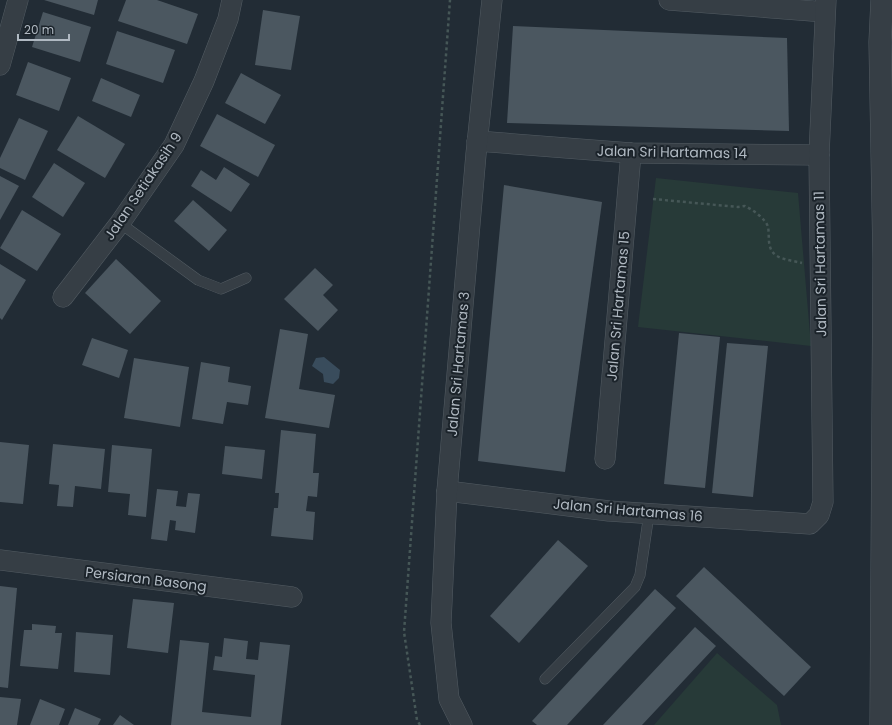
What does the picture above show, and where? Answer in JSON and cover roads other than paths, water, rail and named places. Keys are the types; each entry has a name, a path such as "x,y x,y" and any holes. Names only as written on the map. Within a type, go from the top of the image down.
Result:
{"street":[{"path":"0,65 18,0"},
{"name":"Jalan Setiakasih 9","path":"63,297 120,223 174,144 204,80 228,19 232,0"},
{"name":"Jalan Sri Hartamas 3","path":"460,724 449,699 441,623 447,491 476,148 492,0"},
{"path":"669,0 826,6"},
{"path":"881,725 887,442 884,260 886,42 882,0"},
{"name":"Jalan Sri Hartamas 11","path":"810,524 819,515 823,502 819,155 826,6"},
{"name":"Jalan Sri Hartamas 14","path":"476,148 525,145 631,153 819,155"},
{"name":"Jalan Sri Hartamas 15","path":"605,459 631,153"},
{"name":"Jalan Sri Hartamas 16","path":"447,491 609,511 810,524"},
{"name":"Persiaran Basong","path":"0,560 292,598"}],"lane":[{"path":"120,223 198,280 221,289 246,278"},
{"path":"545,679 635,587 640,575 649,514"}],"water":[{"path":"324,357 340,370 339,378 333,384 324,382 323,374 312,366 316,358"}]}
